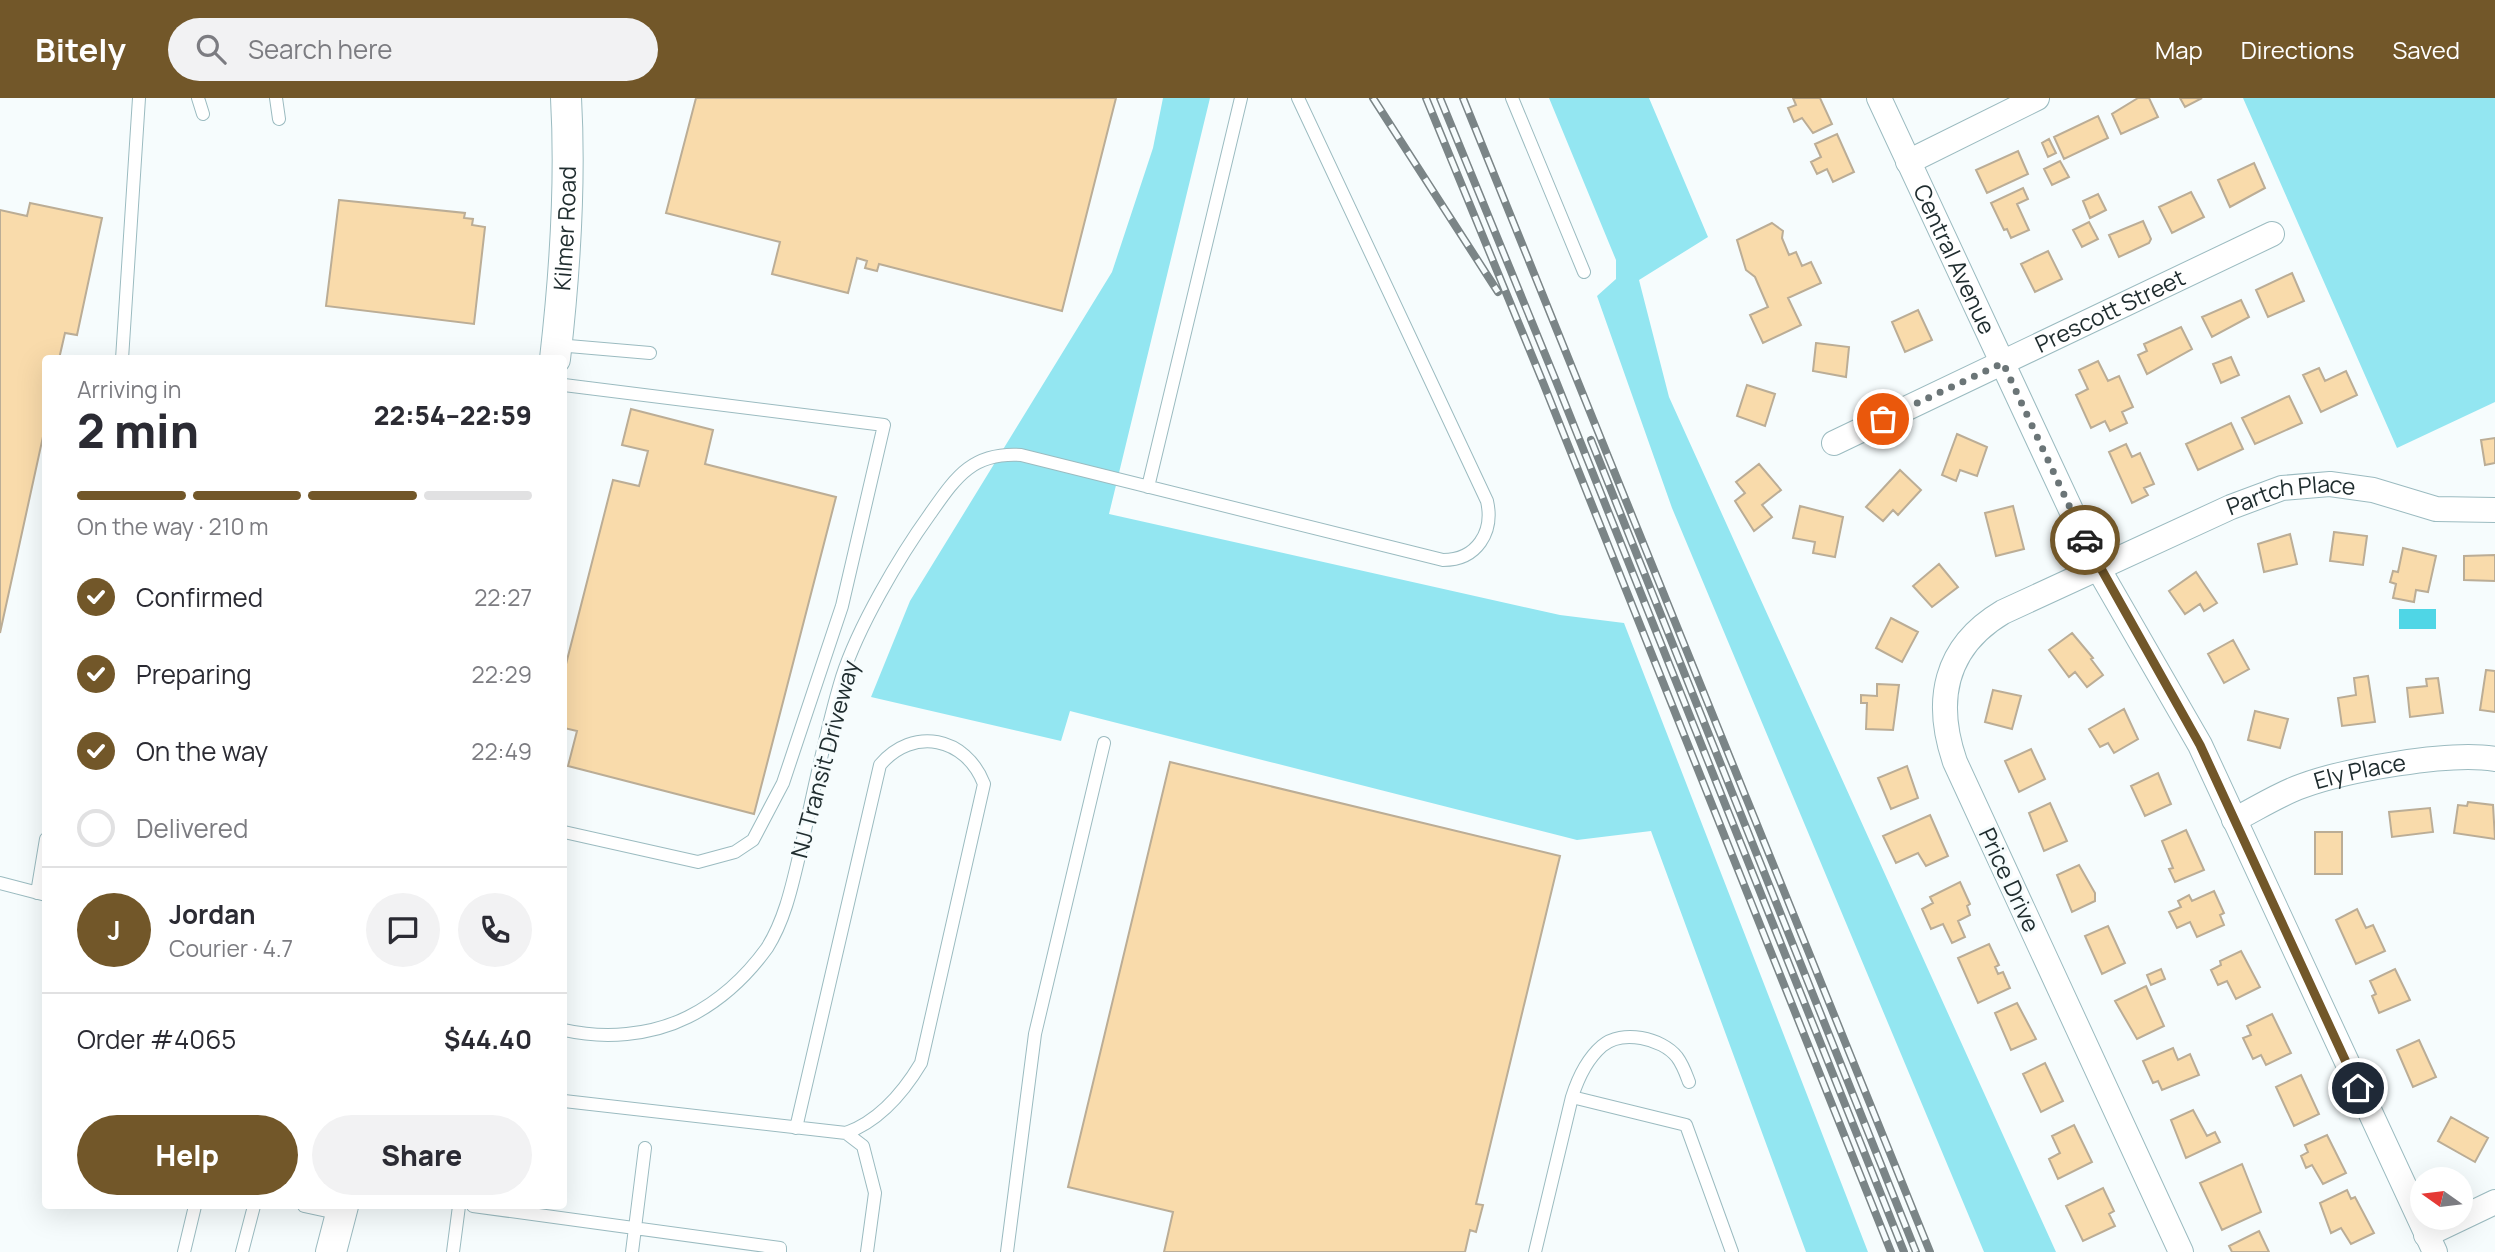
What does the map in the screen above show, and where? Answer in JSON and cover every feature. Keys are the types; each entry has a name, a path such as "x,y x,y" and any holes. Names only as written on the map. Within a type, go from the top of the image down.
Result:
{"street":[{"name":"Kilmer Road","path":"556,352 568,209 566,98"},
{"name":"Central Avenue","path":"1879,98 2098,568 2200,745 2430,1243"},
{"path":"1908,162 2037,98"},
{"name":"Prescott Street","path":"1834,443 2272,234"},
{"name":"Partch Place","path":"2098,568 2231,507 2282,488 2330,484 2373,490 2436,509 2495,510"},
{"name":"Price Drive","path":"2098,568 1979,626 1962,648 1950,674 1943,705 1946,736 1955,762 2181,1252"},
{"name":"Ely Place","path":"2234,820 2302,786 2367,768 2476,755 2495,759"},
{"path":"2430,1243 2495,1202"},
{"path":"331,1252 342,1210"}],"lane":[{"path":"122,355 139,98"},
{"path":"198,98 203,114"},
{"path":"275,98 279,119"},
{"path":"1147,487 1241,98"},
{"name":"NJ Transit Driveway","path":"567,1031 586,1034 628,1034 680,1021 727,992 768,946 789,896 843,674 898,561 962,473 989,457 1021,455 1443,560 1458,560 1470,553 1488,531 1488,501 1298,98"},
{"path":"1512,98 1584,272"},
{"path":"556,352 650,353"},
{"path":"567,385 884,425 842,606 783,783 753,840 735,852 698,862 567,833"},
{"path":"567,1101 796,1128 846,1133 864,1127 881,1113 909,1082 921,1063 984,784 977,767 967,755 950,746 928,741 910,743 891,752 880,765 796,1128"},
{"path":"1007,1252 1035,1034 1104,743"},
{"path":"0,883 41,894"},
{"path":"1535,1252 1572,1097 1589,1061 1604,1044 1621,1037 1643,1038 1676,1055 1689,1082"},
{"path":"1572,1097 1686,1125 1732,1252"},
{"path":"846,1133 863,1146 875,1193 867,1252"},
{"path":"632,1252 645,1148"},
{"path":"184,1252 194,1209"},
{"path":"242,1252 253,1209"},
{"path":"453,1252 459,1209"},
{"path":"496,1209 780,1248 780,1252"}],"shaded area":[{"path":"1163,98 1210,98 1109,514 1560,615 1624,623 1868,1252 1806,1252 1651,831 1577,840 1070,711 1061,741 871,697 910,601 1112,272 1153,148"},
{"path":"1549,98 1649,98 1708,237 1639,280 1669,397 2056,1252 1984,1252 1672,508 1597,296 1616,279 1616,260"},
{"path":"2243,98 2495,98 2495,402 2397,448"},
{"path":"2399,609 2436,609 2436,629 2399,629"}],"building":[{"path":"696,98 1116,98 1062,311 879,264 877,271 865,268 867,261 857,258 848,293 772,274 780,242 666,213"},
{"path":"1793,98 1820,98 1832,124 1813,133 1802,118 1794,122 1788,108 1796,105"},
{"path":"2138,98 2149,98 2158,117 2121,134 2112,114"},
{"path":"2180,98 2202,98 2185,107"},
{"path":"2098,116 2108,138 2064,159 2054,137"},
{"path":"1837,134 1854,172 1833,182 1827,169 1817,174 1811,162 1821,157 1815,144"},
{"path":"2049,139 2056,153 2048,157 2042,143"},
{"path":"2018,151 2028,174 1987,193 1976,170"},
{"path":"2060,161 2069,177 2052,185 2044,169"},
{"path":"2254,163 2265,188 2230,207 2218,180"},
{"path":"2023,188 2028,199 2017,204 2029,230 2011,238 2007,229 2004,230 1991,203"},
{"path":"2191,192 2204,217 2172,233 2159,207"},
{"path":"2098,194 2106,210 2090,218 2083,201"},
{"path":"339,200 465,213 464,218 473,219 472,225 485,227 474,324 326,306"},
{"path":"30,203 102,218 77,335 65,333 60,355 42,355 42,441 0,633 0,210 27,216"},
{"path":"2143,221 2151,239 2149,243 2119,257 2109,235"},
{"path":"2089,222 2098,239 2082,247 2073,230"},
{"path":"1772,223 1783,231 1782,238 1789,255 1796,252 1802,266 1811,262 1821,283 1788,298 1801,325 1763,343 1750,315 1768,307 1755,277 1746,270 1737,240"},
{"path":"2048,251 2062,279 2035,292 2021,264"},
{"path":"2292,273 2304,301 2268,317 2256,290"},
{"path":"2241,300 2249,317 2212,337 2202,317"},
{"path":"1918,310 1932,340 1905,352 1892,322"},
{"path":"2181,327 2192,349 2147,374 2138,355 2147,351 2144,344"},
{"path":"1816,343 1849,347 1846,377 1813,371"},
{"path":"2231,357 2239,375 2221,383 2213,364"},
{"path":"2098,361 2108,381 2119,376 2133,407 2122,412 2127,423 2110,431 2105,421 2091,428 2076,395 2088,389 2079,370"},
{"path":"2319,368 2325,381 2346,371 2357,395 2321,412 2303,375"},
{"path":"1747,385 1775,394 1765,426 1737,416"},
{"path":"2289,396 2302,423 2255,444 2242,418"},
{"path":"631,409 713,430 705,464 836,497 754,814 568,766 577,731 567,729 567,660 613,480 639,486 648,451 622,445"},
{"path":"2231,423 2243,449 2198,470 2186,444"},
{"path":"1957,434 1987,447 1977,476 1960,470 1956,481 1942,475"},
{"path":"2495,438 2495,463 2485,465 2481,440"},
{"path":"2126,444 2132,457 2140,453 2154,484 2144,488 2148,495 2132,503 2109,452"},
{"path":"1759,464 1781,490 1762,505 1772,517 1754,531 1735,501 1745,493 1736,482"},
{"path":"1900,470 1921,490 1898,515 1893,510 1883,521 1866,507"},
{"path":"1800,506 1843,517 1835,557 1813,553 1815,542 1793,538"},
{"path":"2013,506 2024,549 1996,556 1985,513"},
{"path":"2334,532 2367,536 2363,565 2330,561"},
{"path":"2290,534 2297,564 2264,572 2258,544"},
{"path":"2403,548 2436,556 2428,592 2416,590 2414,602 2393,598 2396,584 2390,582 2393,571 2398,572"},
{"path":"2495,555 2495,581 2464,580 2464,556"},
{"path":"1939,564 1958,587 1932,607 1913,586"},
{"path":"2196,572 2217,603 2204,611 2200,604 2185,614 2169,591"},
{"path":"1891,618 1918,632 1902,662 1876,648"},
{"path":"2072,633 2103,675 2087,687 2075,672 2069,677 2049,650"},
{"path":"2233,640 2249,669 2224,683 2208,654"},
{"path":"2486,670 2495,671 2495,712 2480,710"},
{"path":"2368,676 2375,722 2342,726 2338,698 2356,695 2354,678"},
{"path":"2438,678 2443,713 2410,717 2407,688 2427,686 2426,679"},
{"path":"1877,684 1899,685 1893,730 1866,729 1867,703 1861,703 1861,695 1877,696"},
{"path":"1993,690 2021,696 2012,729 1985,722"},
{"path":"2124,709 2138,739 2114,753 2108,743 2100,747 2089,729"},
{"path":"2255,711 2288,719 2280,748 2248,740"},
{"path":"2031,749 2045,779 2019,792 2005,761"},
{"path":"1170,762 1560,856 1476,1204 1483,1205 1476,1232 1470,1230 1465,1252 1164,1252 1173,1212 1068,1187"},
{"path":"1907,766 1918,798 1891,809 1878,778"},
{"path":"2158,773 2171,804 2145,816 2131,786"},
{"path":"2468,802 2493,805 2495,839 2454,833 2458,805 2467,806"},
{"path":"2050,803 2067,841 2044,851 2029,813"},
{"path":"2430,808 2433,832 2392,837 2389,812"},
{"path":"1930,815 1948,856 1926,866 1918,853 1896,863 1883,836"},
{"path":"2186,830 2204,870 2175,882 2169,869 2173,868 2162,841"},
{"path":"2315,832 2342,832 2342,874 2315,874"},
{"path":"2079,865 2095,893 2095,901 2072,912 2057,875"},
{"path":"1960,882 1970,904 1967,906 1970,915 1958,921 1965,937 1952,943 1943,924 1931,929 1922,909 1933,903 1930,897"},
{"path":"2214,891 2224,913 2220,915 2224,925 2197,937 2190,922 2177,928 2169,912 2181,907 2178,901 2189,895 2192,901"},
{"path":"2357,909 2366,928 2373,925 2385,951 2356,964 2336,920"},
{"path":"2108,926 2125,963 2102,974 2085,936"},
{"path":"1989,944 1999,965 1995,967 1998,974 2003,972 2010,988 1978,1003 1958,958"},
{"path":"2241,951 2260,987 2236,999 2227,981 2218,985 2211,970 2221,965 2220,961"},
{"path":"2161,969 2165,979 2151,985 2147,975"},
{"path":"2395,969 2410,1000 2379,1013 2372,996 2376,994 2370,981"},
{"path":"2146,986 2164,1026 2137,1039 2115,1001"},
{"path":"2017,1003 2036,1039 2011,1050 1995,1013"},
{"path":"2272,1014 2291,1053 2266,1065 2261,1055 2253,1059 2243,1038 2251,1035 2247,1026"},
{"path":"2419,1040 2436,1077 2413,1087 2397,1050"},
{"path":"2173,1048 2178,1060 2190,1054 2199,1075 2162,1090 2158,1081 2153,1083 2143,1061"},
{"path":"2045,1063 2063,1101 2041,1112 2023,1074"},
{"path":"2301,1075 2319,1114 2294,1126 2276,1087"},
{"path":"2193,1110 2207,1136 2215,1132 2220,1142 2186,1158 2171,1120"},
{"path":"2451,1117 2488,1138 2475,1162 2438,1141"},
{"path":"2074,1125 2092,1162 2058,1179 2049,1159 2060,1153 2052,1136"},
{"path":"2327,1135 2346,1173 2323,1184 2312,1165 2306,1168 2301,1156 2308,1152 2305,1145"},
{"path":"2242,1164 2261,1212 2222,1230 2200,1183"},
{"path":"2103,1188 2114,1211 2109,1214 2115,1226 2083,1241 2066,1206"},
{"path":"2347,1190 2351,1199 2355,1197 2374,1233 2351,1244 2341,1228 2331,1233 2320,1203"},
{"path":"2259,1231 2269,1252 2232,1252 2229,1246"}],"railway":[{"path":"1373,98 1498,292"},
{"path":"1426,98 1544,385 1891,1252"},
{"path":"1440,98 1904,1252"},
{"path":"1463,98 1930,1252"},
{"path":"1591,440 1916,1252"}],"way so far":[{"path":"1883,419 2003,363 2085,540"}],"route":[{"path":"2085,540 2098,568 2200,745 2358,1088"}]}
